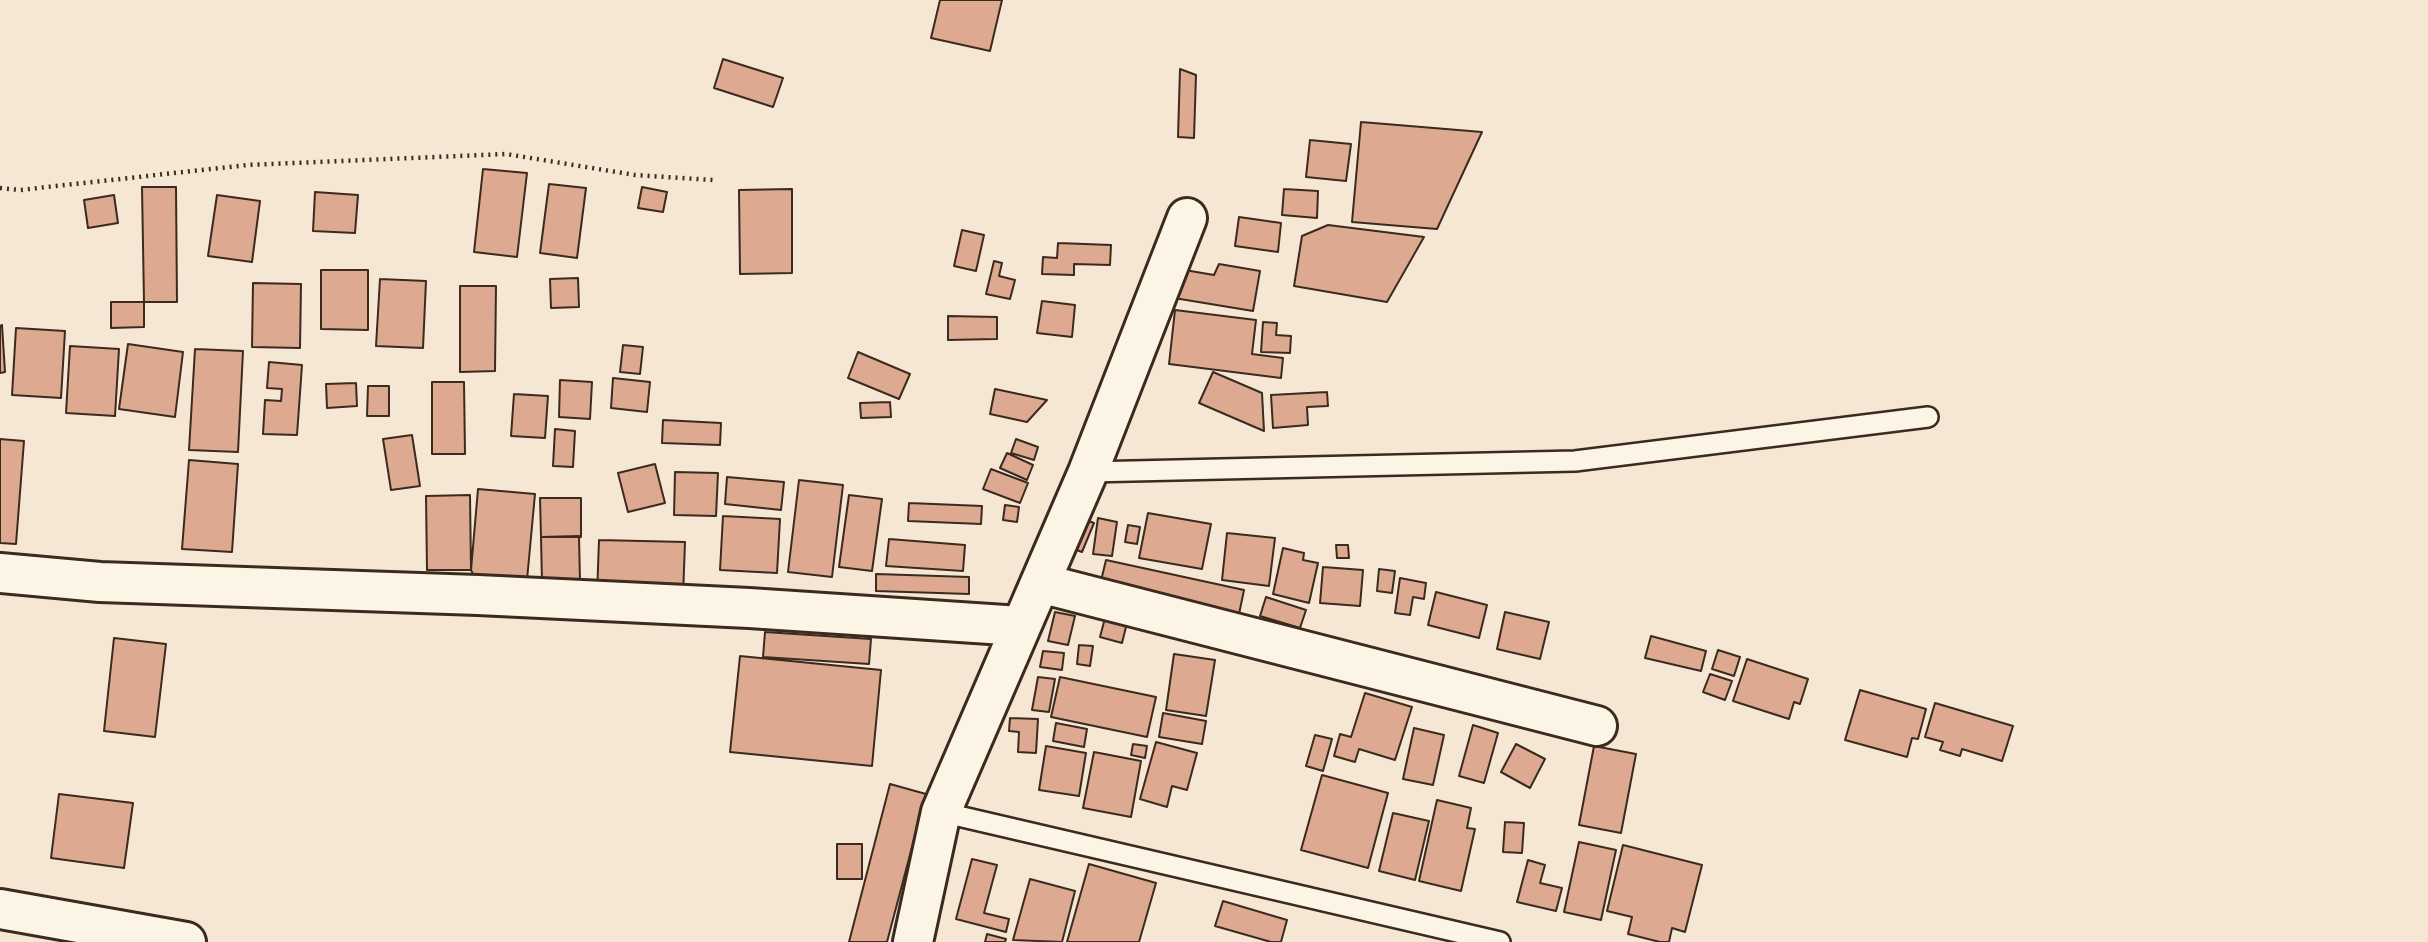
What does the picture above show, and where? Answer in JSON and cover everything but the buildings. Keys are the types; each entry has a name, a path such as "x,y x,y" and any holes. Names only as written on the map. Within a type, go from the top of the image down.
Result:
{"street":[{"path":"913,942 941,812 1087,472 1187,218"},
{"path":"0,573 100,582 491,595 749,608 1020,626"},
{"path":"1040,583 1597,726"},
{"path":"0,909 186,942"}],"lane":[{"path":"1087,472 1575,461 1928,417"},
{"path":"941,812 1500,942"}],"path":[{"path":"0,187 20,190 247,165 506,154 635,175 713,180"}]}
